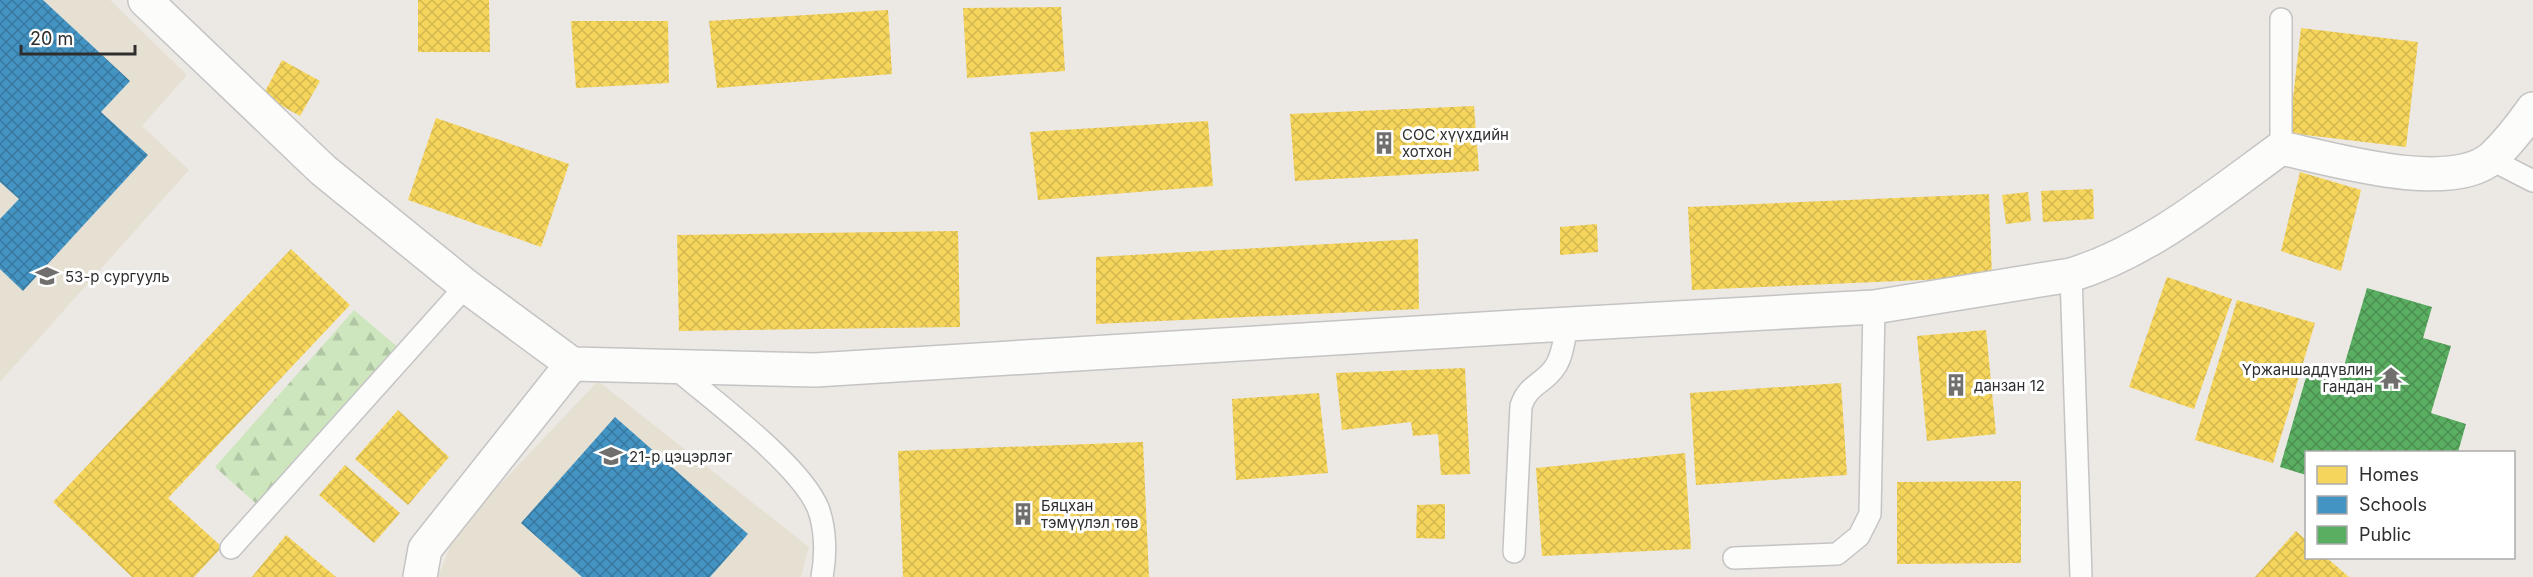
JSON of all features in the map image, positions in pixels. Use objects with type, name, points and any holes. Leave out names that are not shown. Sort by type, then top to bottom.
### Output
[{"type":"street","points":[[144,0],[323,170],[466,286],[572,364],[815,370],[1874,307],[2071,275],[2102,265],[2177,223],[2281,148],[2414,175],[2457,173],[2490,159],[2533,109]]},
{"type":"street","points":[[420,577],[425,549],[572,364]]},
{"type":"lane","points":[[2281,19],[2281,148]]},
{"type":"lane","points":[[2490,159],[2533,181]]},
{"type":"lane","points":[[2071,275],[2081,577]]},
{"type":"lane","points":[[231,548],[466,286]]},
{"type":"lane","points":[[1734,558],[1837,554],[1859,536],[1870,514],[1874,307]]},
{"type":"lane","points":[[1514,552],[1521,406],[1529,390],[1557,365],[1568,324]]},
{"type":"lane","points":[[674,366],[771,450],[800,481],[818,508],[825,541],[822,577]]},
{"type":"shaded area","name":"53-р сургууль","points":[[0,0],[110,0],[187,75],[142,126],[189,170],[0,382]]},
{"type":"shaded area","name":"21-р цэцэрлэг","points":[[598,381],[809,547],[801,577],[438,577],[456,531]]},
{"type":"green space","points":[[354,310],[400,349],[260,507],[215,467]]},
{"type":"building: Homes","points":[[418,0],[489,0],[490,52],[418,52]]},
{"type":"building: Homes","points":[[1061,7],[1065,71],[967,78],[963,8]]},
{"type":"building: Homes","points":[[888,10],[892,74],[717,88],[709,21]]},
{"type":"building: Homes","points":[[571,21],[668,21],[669,83],[576,88]]},
{"type":"building: Homes","points":[[2301,28],[2418,42],[2406,147],[2289,133]]},
{"type":"building: Homes","points":[[282,60],[320,81],[300,116],[263,95]]},
{"type":"building: Homes","name":"СОС хүүхдийн хотхон","points":[[1474,106],[1479,171],[1295,181],[1290,114]]},
{"type":"building: Homes","points":[[436,118],[569,164],[541,247],[408,200]]},
{"type":"building: Homes","points":[[1208,121],[1213,186],[1038,200],[1030,132]]},
{"type":"building: Homes","points":[[2300,172],[2361,190],[2341,271],[2281,251]]},
{"type":"building: Homes","points":[[2093,189],[2094,219],[2043,222],[2041,191]]},
{"type":"building: Homes","points":[[2028,192],[2031,221],[2006,224],[2002,195]]},
{"type":"building: Homes","points":[[1989,194],[1992,277],[1692,290],[1688,207]]},
{"type":"building: Homes","points":[[1597,224],[1598,252],[1560,255],[1560,227]]},
{"type":"building: Homes","points":[[958,231],[960,327],[679,331],[677,235]]},
{"type":"building: Homes","points":[[1418,239],[1419,309],[1096,324],[1096,257]]},
{"type":"building: Homes","points":[[291,249],[350,305],[168,498],[222,547],[194,577],[132,577],[53,502]]},
{"type":"building: Homes","points":[[2167,277],[2232,299],[2194,409],[2129,387]]},
{"type":"building: Homes","points":[[2237,300],[2315,323],[2273,463],[2195,440]]},
{"type":"building: Homes","name":"данзан 12","points":[[1986,330],[1996,434],[1927,441],[1917,336]]},
{"type":"building: Homes","points":[[1465,368],[1470,474],[1441,475],[1438,434],[1413,436],[1411,422],[1342,430],[1336,373]]},
{"type":"building: Homes","points":[[1841,383],[1847,475],[1696,485],[1690,393]]},
{"type":"building: Homes","points":[[1319,393],[1328,473],[1236,480],[1232,399]]},
{"type":"building: Homes","points":[[398,410],[449,457],[408,505],[355,459]]},
{"type":"building: Homes","name":"Бяцхан тэмүүлэл төв","points":[[1143,442],[1149,577],[903,577],[898,451]]},
{"type":"building: Homes","points":[[1685,453],[1691,549],[1542,556],[1536,468]]},
{"type":"building: Homes","points":[[345,465],[400,513],[374,543],[319,495]]},
{"type":"building: Homes","points":[[2021,481],[2021,563],[1897,564],[1897,482]]},
{"type":"building: Homes","points":[[1445,504],[1445,539],[1416,538],[1417,505]]},
{"type":"building: Homes","points":[[2296,531],[2305,539],[2305,559],[2328,559],[2349,577],[2255,577]]},
{"type":"building: Homes","points":[[286,535],[336,577],[252,577]]},
{"type":"building: Schools","points":[[0,0],[43,0],[130,81],[101,112],[148,155],[23,291],[0,269],[0,219],[19,199],[0,182]]},
{"type":"building: Schools","points":[[615,417],[748,534],[710,577],[582,577],[521,523]]},
{"type":"building: Public","name":"Yржаншаддүвлин гандан","points":[[2367,288],[2432,307],[2423,338],[2451,346],[2431,413],[2466,424],[2458,451],[2305,451],[2305,475],[2280,467],[2307,374],[2339,383]]},
{"type":"place","name":"СОС хүүхдийн хотхон","points":[[1384,143]]},
{"type":"place","name":"53-р сургууль","points":[[47,276]]},
{"type":"place","name":"Yржаншаддүвлин гандан","points":[[2391,378]]},
{"type":"place","name":"данзан 12","points":[[1956,385]]},
{"type":"place","name":"21-р цэцэрлэг","points":[[611,456]]},
{"type":"place","name":"Бяцхан тэмүүлэл төв","points":[[1023,514]]}]
